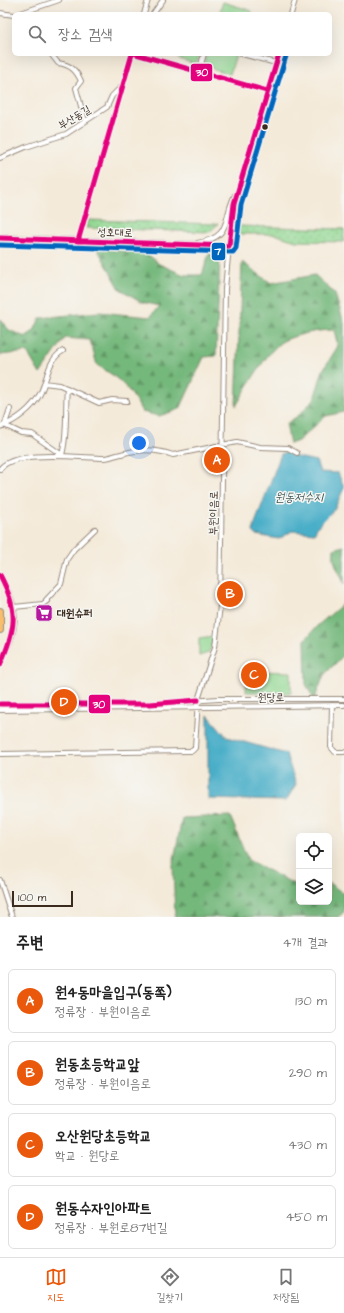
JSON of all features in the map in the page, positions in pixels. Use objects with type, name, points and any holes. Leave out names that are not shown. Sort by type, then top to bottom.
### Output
[{"type":"highway","points":[[0,611],[0,630]]},
{"type":"main road","name":"성호대로","points":[[0,238],[229,246]]},
{"type":"street","points":[[24,12],[59,0]]},
{"type":"street","points":[[145,12],[148,0]]},
{"type":"street","points":[[154,12],[163,0]]},
{"type":"street","points":[[292,12],[295,0]]},
{"type":"street","points":[[0,13],[12,16]]},
{"type":"street","points":[[53,56],[58,63],[68,65],[77,72],[81,81],[76,88],[86,121]]},
{"type":"street","points":[[78,241],[131,56]]},
{"type":"street","points":[[143,56],[267,91]]},
{"type":"street","points":[[199,71],[203,56]]},
{"type":"street","points":[[250,56],[276,63]]},
{"type":"street","points":[[191,244],[208,242],[219,235],[224,229],[232,202],[239,188],[278,56]]},
{"type":"street","name":"부산동길","points":[[0,158],[26,147],[66,134],[107,107],[112,96],[123,85]]},
{"type":"street","name":"부원이음로","points":[[0,754],[192,751],[196,744],[198,700],[215,647],[220,606],[225,289],[234,204],[239,188]]},
{"type":"street","points":[[1,427],[25,412],[37,400],[54,359],[63,351]]},
{"type":"street","points":[[44,384],[60,385],[99,403],[112,400],[127,401]]},
{"type":"street","points":[[62,455],[65,417],[68,408],[67,388]]},
{"type":"street","points":[[1,427],[10,409]]},
{"type":"street","points":[[1,427],[21,433],[32,434],[62,455]]},
{"type":"street","points":[[0,469],[10,460],[62,455],[104,458],[142,450],[164,452],[173,455],[237,442],[260,447],[280,447],[297,453]]},
{"type":"street","points":[[14,607],[43,604],[61,584],[67,559],[74,549],[95,530]]},
{"type":"street","points":[[0,575],[10,594],[14,607],[14,635],[0,665]]},
{"type":"street","name":"원당로","points":[[0,704],[150,704],[198,700],[344,699]]},
{"type":"street","points":[[94,704],[94,709]]},
{"type":"street","points":[[332,705],[331,747],[335,752],[344,752]]},
{"type":"street","name":"원당로","points":[[0,710],[344,705]]},
{"type":"street","points":[[0,880],[12,917]]},
{"type":"green space","points":[[223,2],[252,11],[252,12],[220,12]]},
{"type":"green space","points":[[178,56],[199,56],[197,62],[194,64],[177,58]]},
{"type":"green space","points":[[206,56],[235,56],[230,74],[205,66]]},
{"type":"green space","points":[[88,220],[218,224],[209,232],[86,228]]},
{"type":"green space","points":[[239,226],[344,229],[344,242],[296,241],[274,234],[239,234]]},
{"type":"green space","points":[[97,248],[148,254],[159,264],[184,275],[202,275],[209,254],[220,255],[216,356],[204,357],[180,409],[159,416],[142,412],[129,390],[112,375],[97,365],[90,340],[65,338],[40,374],[27,352],[0,355],[0,319],[9,330],[25,337],[34,331],[40,318],[99,312],[150,317],[159,306],[142,302],[120,289]]},
{"type":"green space","points":[[242,262],[271,283],[315,275],[335,294],[344,323],[344,412],[326,416],[298,441],[290,444],[286,424],[299,415],[314,399],[323,370],[338,346],[334,330],[302,334],[283,341],[264,361],[236,406]]},
{"type":"green space","points":[[344,546],[344,584],[335,564],[334,549]]},
{"type":"green space","points":[[344,603],[344,655],[324,675],[314,700],[306,684],[305,640],[317,626]]},
{"type":"green space","points":[[214,636],[212,646],[208,653],[199,656],[199,638]]},
{"type":"green space","points":[[247,671],[291,672],[291,693],[246,692]]},
{"type":"green space","points":[[230,816],[248,860],[296,885],[296,905],[332,905],[332,885],[344,894],[344,912],[338,917],[175,917],[173,865],[182,818]]},
{"type":"water","name":"원동저수지","points":[[287,452],[293,456],[316,461],[320,472],[338,473],[344,488],[334,510],[317,527],[315,533],[292,531],[279,539],[256,535],[253,532],[254,526],[281,454]]},
{"type":"water","points":[[208,715],[227,737],[286,754],[296,784],[286,801],[208,799]]},
{"type":"transit line","name":"30","points":[[78,241],[131,56]]},
{"type":"transit line","name":"30","points":[[143,56],[267,91]]},
{"type":"transit line","name":"30","points":[[0,238],[229,246],[234,204],[278,56]]},
{"type":"transit line","name":"7","points":[[0,245],[233,252],[236,248],[241,205],[286,56]]},
{"type":"transit line","name":"30","points":[[0,575],[13,610],[12,630],[0,665]]},
{"type":"transit line","name":"30","points":[[0,704],[150,704],[198,700]]},
{"type":"place","name":"원4동마을입구(동쪽)","points":[[217,460]]},
{"type":"place","name":"원동초등학교앞","points":[[230,594]]},
{"type":"place","name":"대원슈퍼","points":[[44,613]]},
{"type":"place","name":"오산원당초등학교","points":[[254,675]]},
{"type":"place","name":"원동수자인아파트","points":[[64,702]]}]
